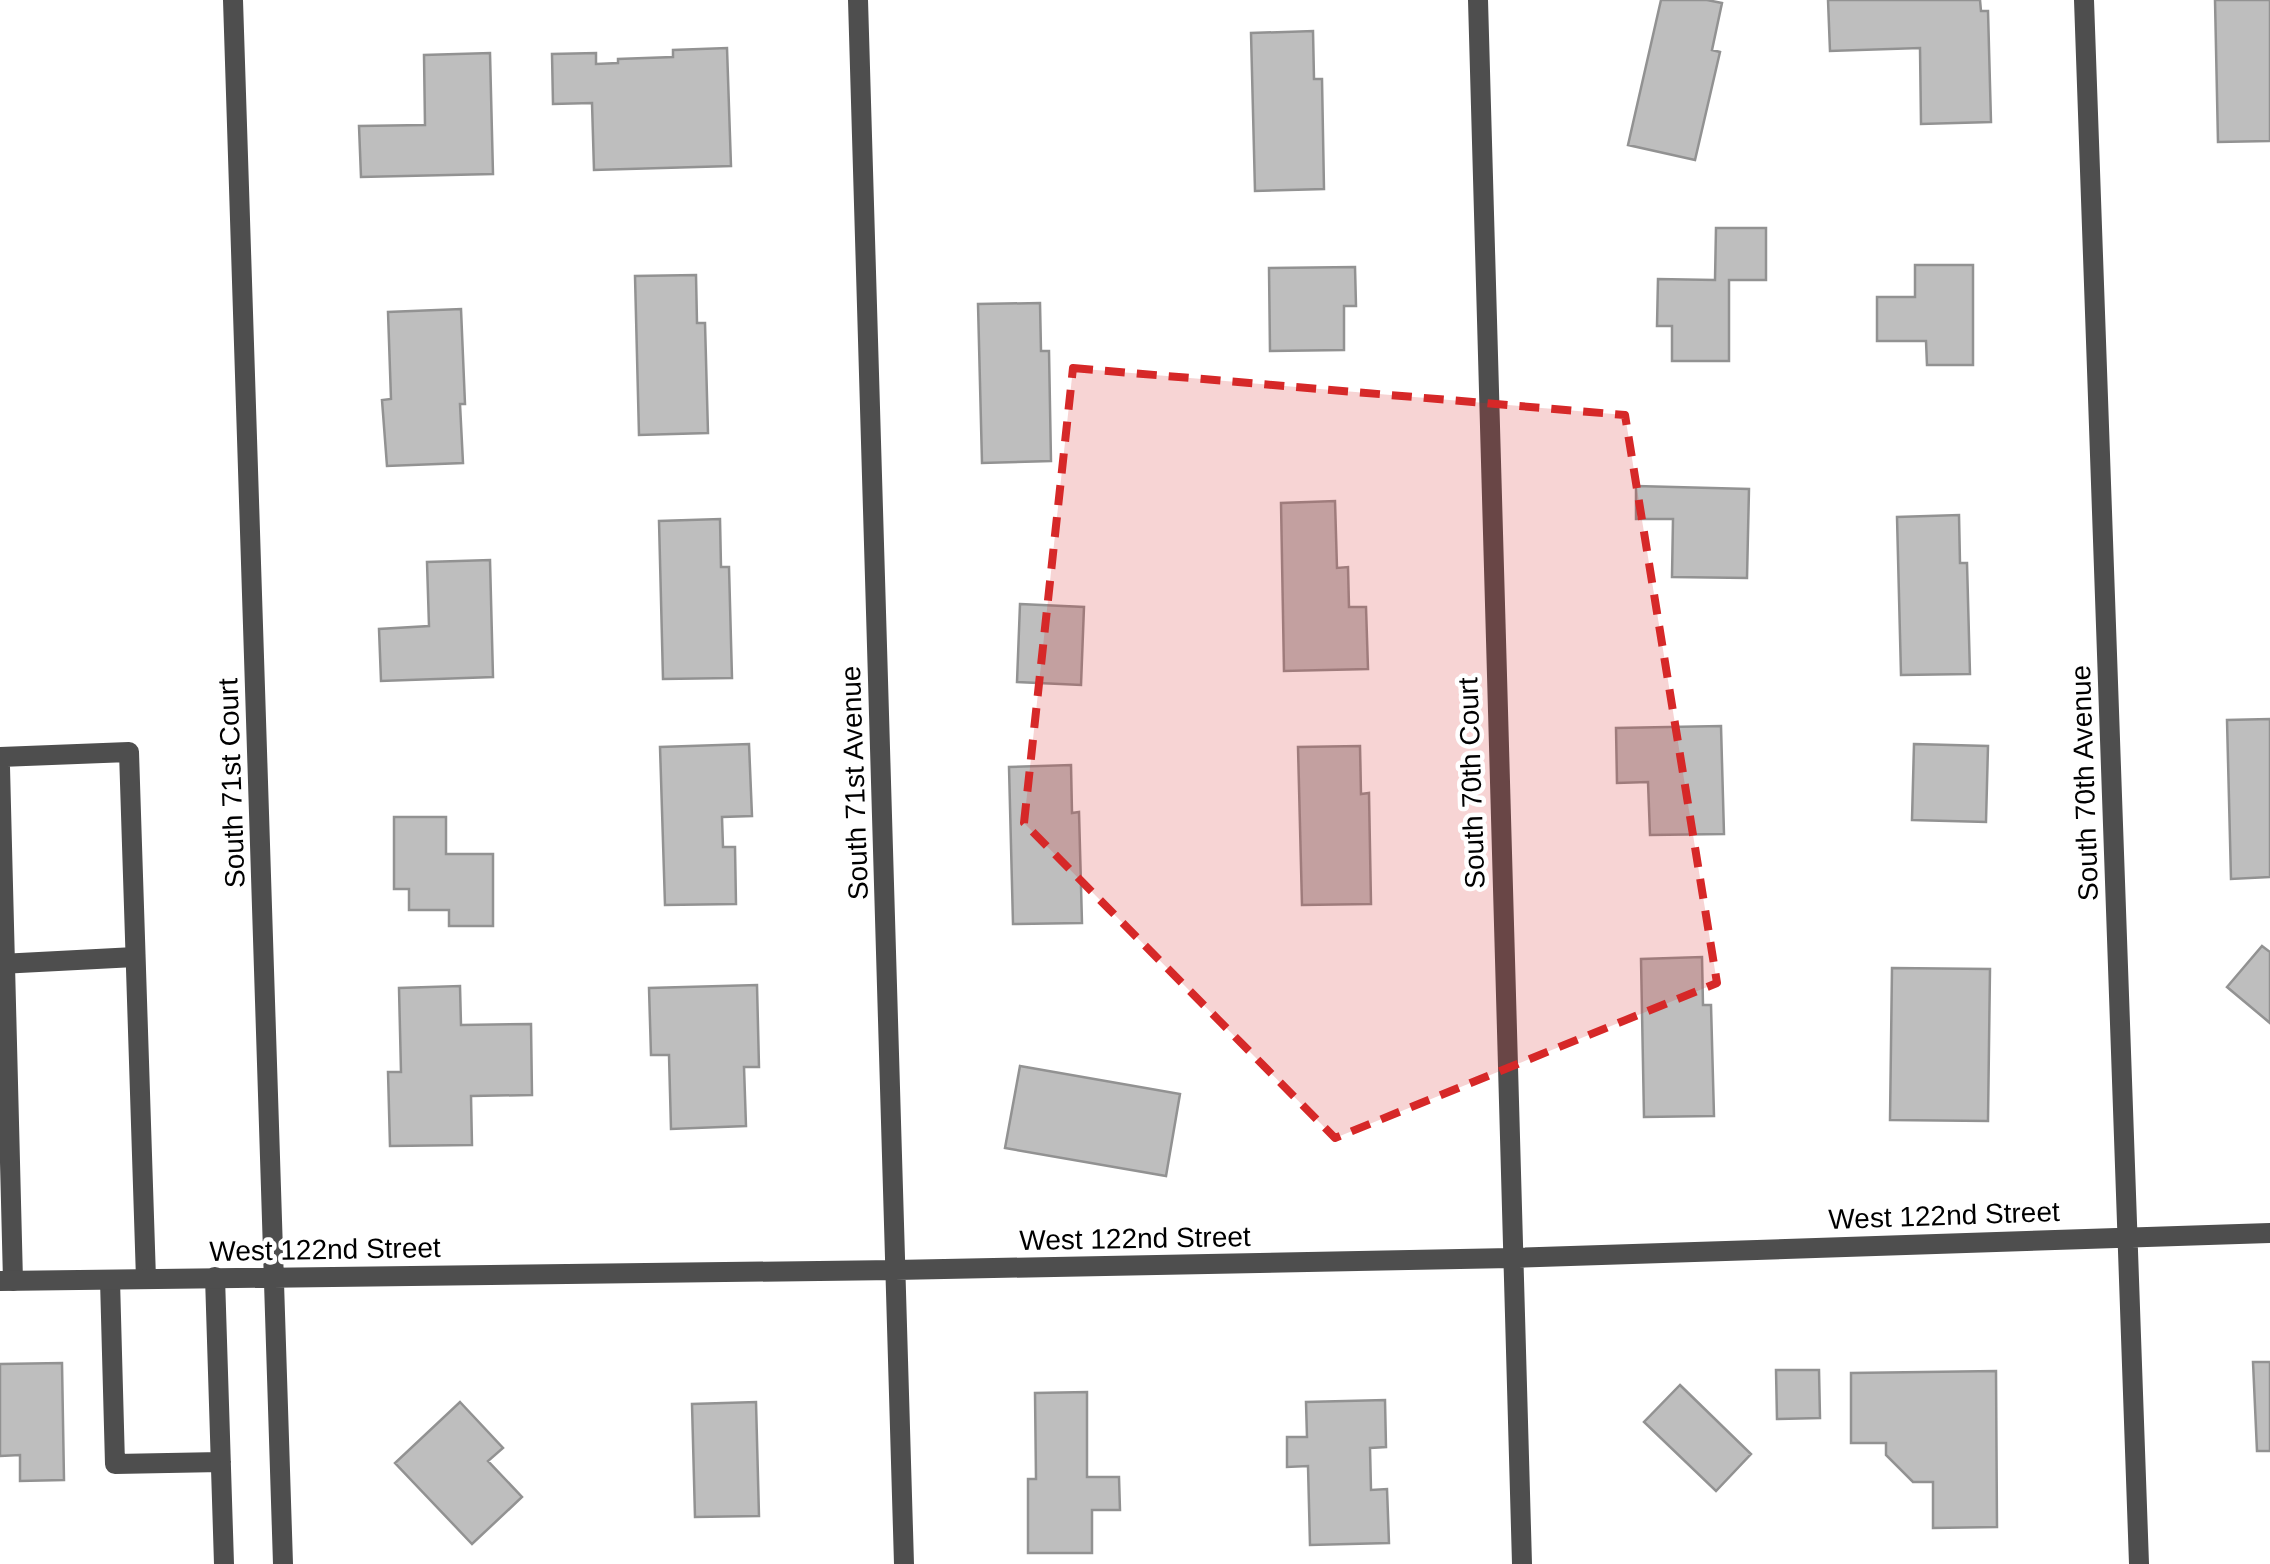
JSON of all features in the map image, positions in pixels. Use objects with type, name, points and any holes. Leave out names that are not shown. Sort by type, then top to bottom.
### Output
[{"type":"street","name":"South 71st Court","points":[[233,0],[282,1564]]},
{"type":"street","name":"South 71st Avenue","points":[[858,0],[904,1564]]},
{"type":"street","name":"South 70th Court","points":[[1478,0],[1522,1564]]},
{"type":"street","name":"South 70th Avenue","points":[[2084,0],[2139,1564]]},
{"type":"street","points":[[0,757],[128,752],[146,1279]]},
{"type":"street","points":[[0,767],[6,1281]]},
{"type":"street","points":[[2,964],[135,958]]},
{"type":"street","name":"West 122nd Street","points":[[6,1281],[1511,1258],[2270,1234]]},
{"type":"street","points":[[216,1278],[224,1564]]},
{"type":"street","points":[[110,1280],[115,1464],[221,1462]]},
{"type":"highlighted area","points":[[1073,368],[1625,415],[1717,983],[1335,1138],[1024,823]]},
{"type":"building","points":[[1661,0],[1722,3],[1712,50],[1720,52],[1695,160],[1628,145]]},
{"type":"building","points":[[1828,0],[1980,0],[1981,11],[1988,11],[1991,122],[1921,124],[1920,48],[1830,51]]},
{"type":"building","points":[[2215,0],[2270,0],[2270,141],[2218,142]]},
{"type":"building","points":[[1313,31],[1314,79],[1322,79],[1324,189],[1255,191],[1251,33]]},
{"type":"building","points":[[727,48],[731,166],[594,170],[592,103],[553,104],[552,54],[596,53],[596,64],[673,57],[673,50]]},
{"type":"building","points":[[490,53],[493,174],[361,177],[359,126],[425,125],[424,55]]},
{"type":"building","points":[[1716,228],[1766,228],[1766,280],[1729,280],[1729,361],[1672,361],[1672,326],[1657,326],[1658,279],[1715,280]]},
{"type":"building","points":[[1915,265],[1973,265],[1973,365],[1927,365],[1926,341],[1877,341],[1877,297],[1915,297]]},
{"type":"building","points":[[1355,267],[1356,306],[1344,306],[1344,350],[1270,351],[1269,268]]},
{"type":"building","points":[[696,275],[697,323],[705,323],[708,433],[639,435],[635,276]]},
{"type":"building","points":[[1040,303],[1041,351],[1049,351],[1051,461],[982,463],[978,304]]},
{"type":"building","points":[[461,309],[463,463],[387,466],[382,400],[391,399],[388,312]]},
{"type":"building","points":[[1636,486],[1749,489],[1747,578],[1672,577],[1673,519],[1636,519]]},
{"type":"building","points":[[1335,501],[1337,568],[1348,567],[1349,607],[1366,607],[1368,669],[1284,671],[1281,503]]},
{"type":"building","points":[[1959,515],[1960,563],[1967,563],[1970,674],[1901,675],[1897,517]]},
{"type":"building","points":[[720,519],[721,567],[729,567],[732,678],[663,679],[659,521]]},
{"type":"building","points":[[490,560],[493,677],[381,681],[379,629],[429,626],[427,562]]},
{"type":"building","points":[[1020,604],[1084,607],[1081,685],[1017,682]]},
{"type":"building","points":[[2270,719],[2270,877],[2231,879],[2227,720]]},
{"type":"building","points":[[1721,726],[1724,834],[1650,835],[1648,782],[1617,783],[1616,728]]},
{"type":"building","points":[[749,744],[752,816],[722,817],[723,847],[735,847],[736,904],[665,905],[660,747]]},
{"type":"building","points":[[1914,744],[1988,746],[1986,822],[1912,820]]},
{"type":"building","points":[[1360,746],[1361,794],[1369,793],[1371,904],[1302,905],[1298,747]]},
{"type":"building","points":[[1071,765],[1072,813],[1079,812],[1082,923],[1013,924],[1009,767]]},
{"type":"building","points":[[394,817],[446,817],[446,854],[493,854],[493,926],[449,926],[449,910],[409,910],[409,889],[394,889]]},
{"type":"building","points":[[2262,946],[2270,952],[2270,1023],[2227,987]]},
{"type":"building","points":[[1702,957],[1703,1005],[1711,1005],[1714,1116],[1644,1117],[1641,959]]},
{"type":"building","points":[[1892,968],[1990,969],[1988,1121],[1890,1120]]},
{"type":"building","points":[[757,985],[759,1067],[744,1067],[746,1126],[671,1129],[669,1055],[651,1055],[649,988]]},
{"type":"building","points":[[460,986],[461,1025],[531,1024],[532,1095],[471,1096],[472,1145],[390,1146],[388,1072],[401,1072],[399,988]]},
{"type":"building","points":[[1020,1066],[1180,1094],[1166,1176],[1005,1148]]},
{"type":"building","points":[[2253,1362],[2270,1362],[2270,1451],[2257,1451]]},
{"type":"building","points":[[62,1363],[64,1480],[20,1481],[20,1455],[0,1456],[0,1364]]},
{"type":"building","points":[[1776,1370],[1819,1370],[1820,1418],[1777,1419]]},
{"type":"building","points":[[1996,1371],[1997,1527],[1933,1528],[1933,1482],[1913,1482],[1886,1455],[1886,1443],[1851,1443],[1851,1373]]},
{"type":"building","points":[[1680,1385],[1751,1454],[1716,1491],[1644,1422]]},
{"type":"building","points":[[1087,1392],[1087,1477],[1119,1477],[1120,1510],[1092,1510],[1092,1553],[1028,1553],[1028,1479],[1036,1479],[1035,1393]]},
{"type":"building","points":[[1385,1400],[1386,1447],[1370,1448],[1371,1490],[1387,1489],[1389,1543],[1310,1545],[1308,1466],[1287,1467],[1287,1437],[1307,1437],[1306,1402]]},
{"type":"building","points":[[460,1402],[503,1448],[488,1461],[522,1497],[472,1544],[395,1463]]},
{"type":"building","points":[[756,1402],[759,1516],[695,1517],[692,1404]]}]
